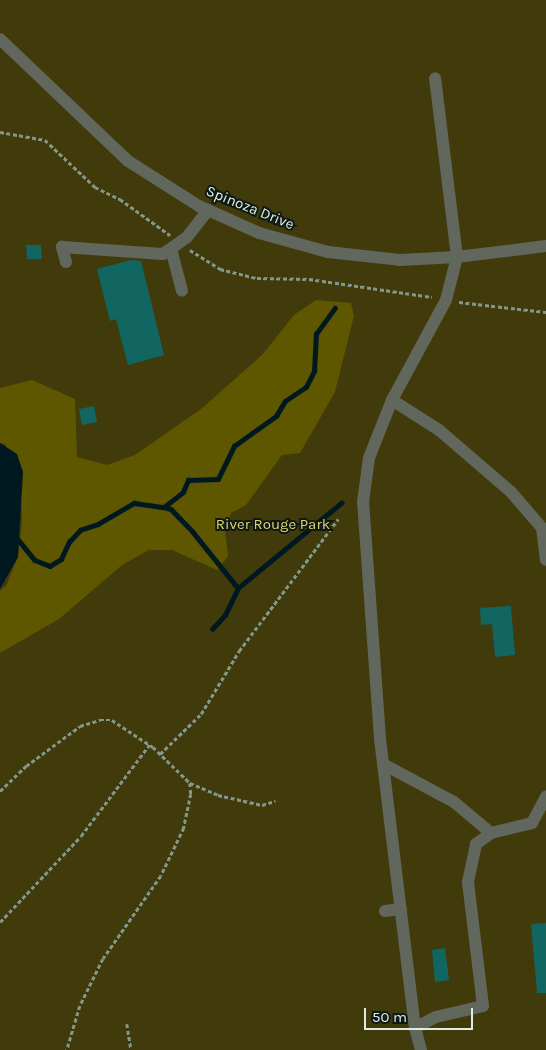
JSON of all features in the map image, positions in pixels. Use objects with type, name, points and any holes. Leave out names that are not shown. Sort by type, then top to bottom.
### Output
[{"type":"street","name":"Spinoza Drive","points":[[0,39],[128,161],[208,210],[259,233],[328,252],[400,260],[457,257],[546,246]]},
{"type":"street","points":[[421,1050],[415,1028],[383,764],[363,502],[369,458],[392,400],[446,300],[457,257],[435,78]]},
{"type":"street","points":[[66,262],[62,247],[163,254],[187,237],[208,210]]},
{"type":"street","points":[[171,249],[182,291]]},
{"type":"street","points":[[392,400],[439,430],[511,492],[542,528],[546,560]]},
{"type":"street","points":[[383,764],[454,802],[491,833]]},
{"type":"street","points":[[532,823],[546,797]]},
{"type":"street","points":[[415,1028],[436,1017],[483,1006],[468,882],[476,844],[491,833],[532,823],[546,822]]},
{"type":"street","points":[[385,911],[400,909]]},
{"type":"path","points":[[160,754],[201,714],[239,651],[338,519]]},
{"type":"path","points":[[0,791],[26,766],[80,726],[100,720],[112,720],[149,745],[190,783],[218,794],[262,805],[275,801]]},
{"type":"path","points":[[0,922],[80,836],[149,745]]},
{"type":"path","points":[[67,1050],[80,1006],[103,959],[161,876],[184,828],[191,794],[190,783]]},
{"type":"path","points":[[127,1024],[131,1050]]},
{"type":"green space","name":"River Rouge Park","points":[[0,0],[546,0],[546,1050],[0,1050]]},
{"type":"shaded area","points":[[316,300],[351,303],[354,316],[335,392],[300,453],[282,455],[246,505],[231,513],[225,530],[228,556],[217,570],[172,550],[149,550],[122,565],[59,619],[0,653],[0,591],[6,586],[18,557],[22,521],[21,500],[5,444],[0,443],[0,388],[32,380],[75,399],[77,457],[107,465],[135,455],[201,409],[262,355],[294,315]]},
{"type":"water","points":[[0,443],[17,454],[23,472],[18,557],[0,589]]},
{"type":"building","points":[[26,245],[41,245],[42,259],[27,259]]},
{"type":"building","points":[[131,260],[141,261],[164,355],[128,365],[116,319],[110,321],[97,269]]},
{"type":"building","points":[[94,406],[97,422],[82,425],[79,409]]},
{"type":"building","points":[[511,606],[515,655],[495,657],[492,624],[481,625],[480,608]]},
{"type":"building","points":[[546,923],[546,993],[537,993],[531,924]]},
{"type":"building","points":[[445,948],[449,980],[435,982],[432,950]]},
{"type":"waterway","points":[[164,507],[183,492],[188,480],[218,479],[234,446],[276,416],[285,401],[306,387],[314,371],[316,334],[335,308]]},
{"type":"waterway","points":[[17,538],[35,560],[50,566],[61,559],[69,542],[80,530],[98,524],[134,503],[164,507],[171,509],[193,532],[238,588]]},
{"type":"waterway","points":[[212,629],[225,615],[238,588],[341,503]]}]
